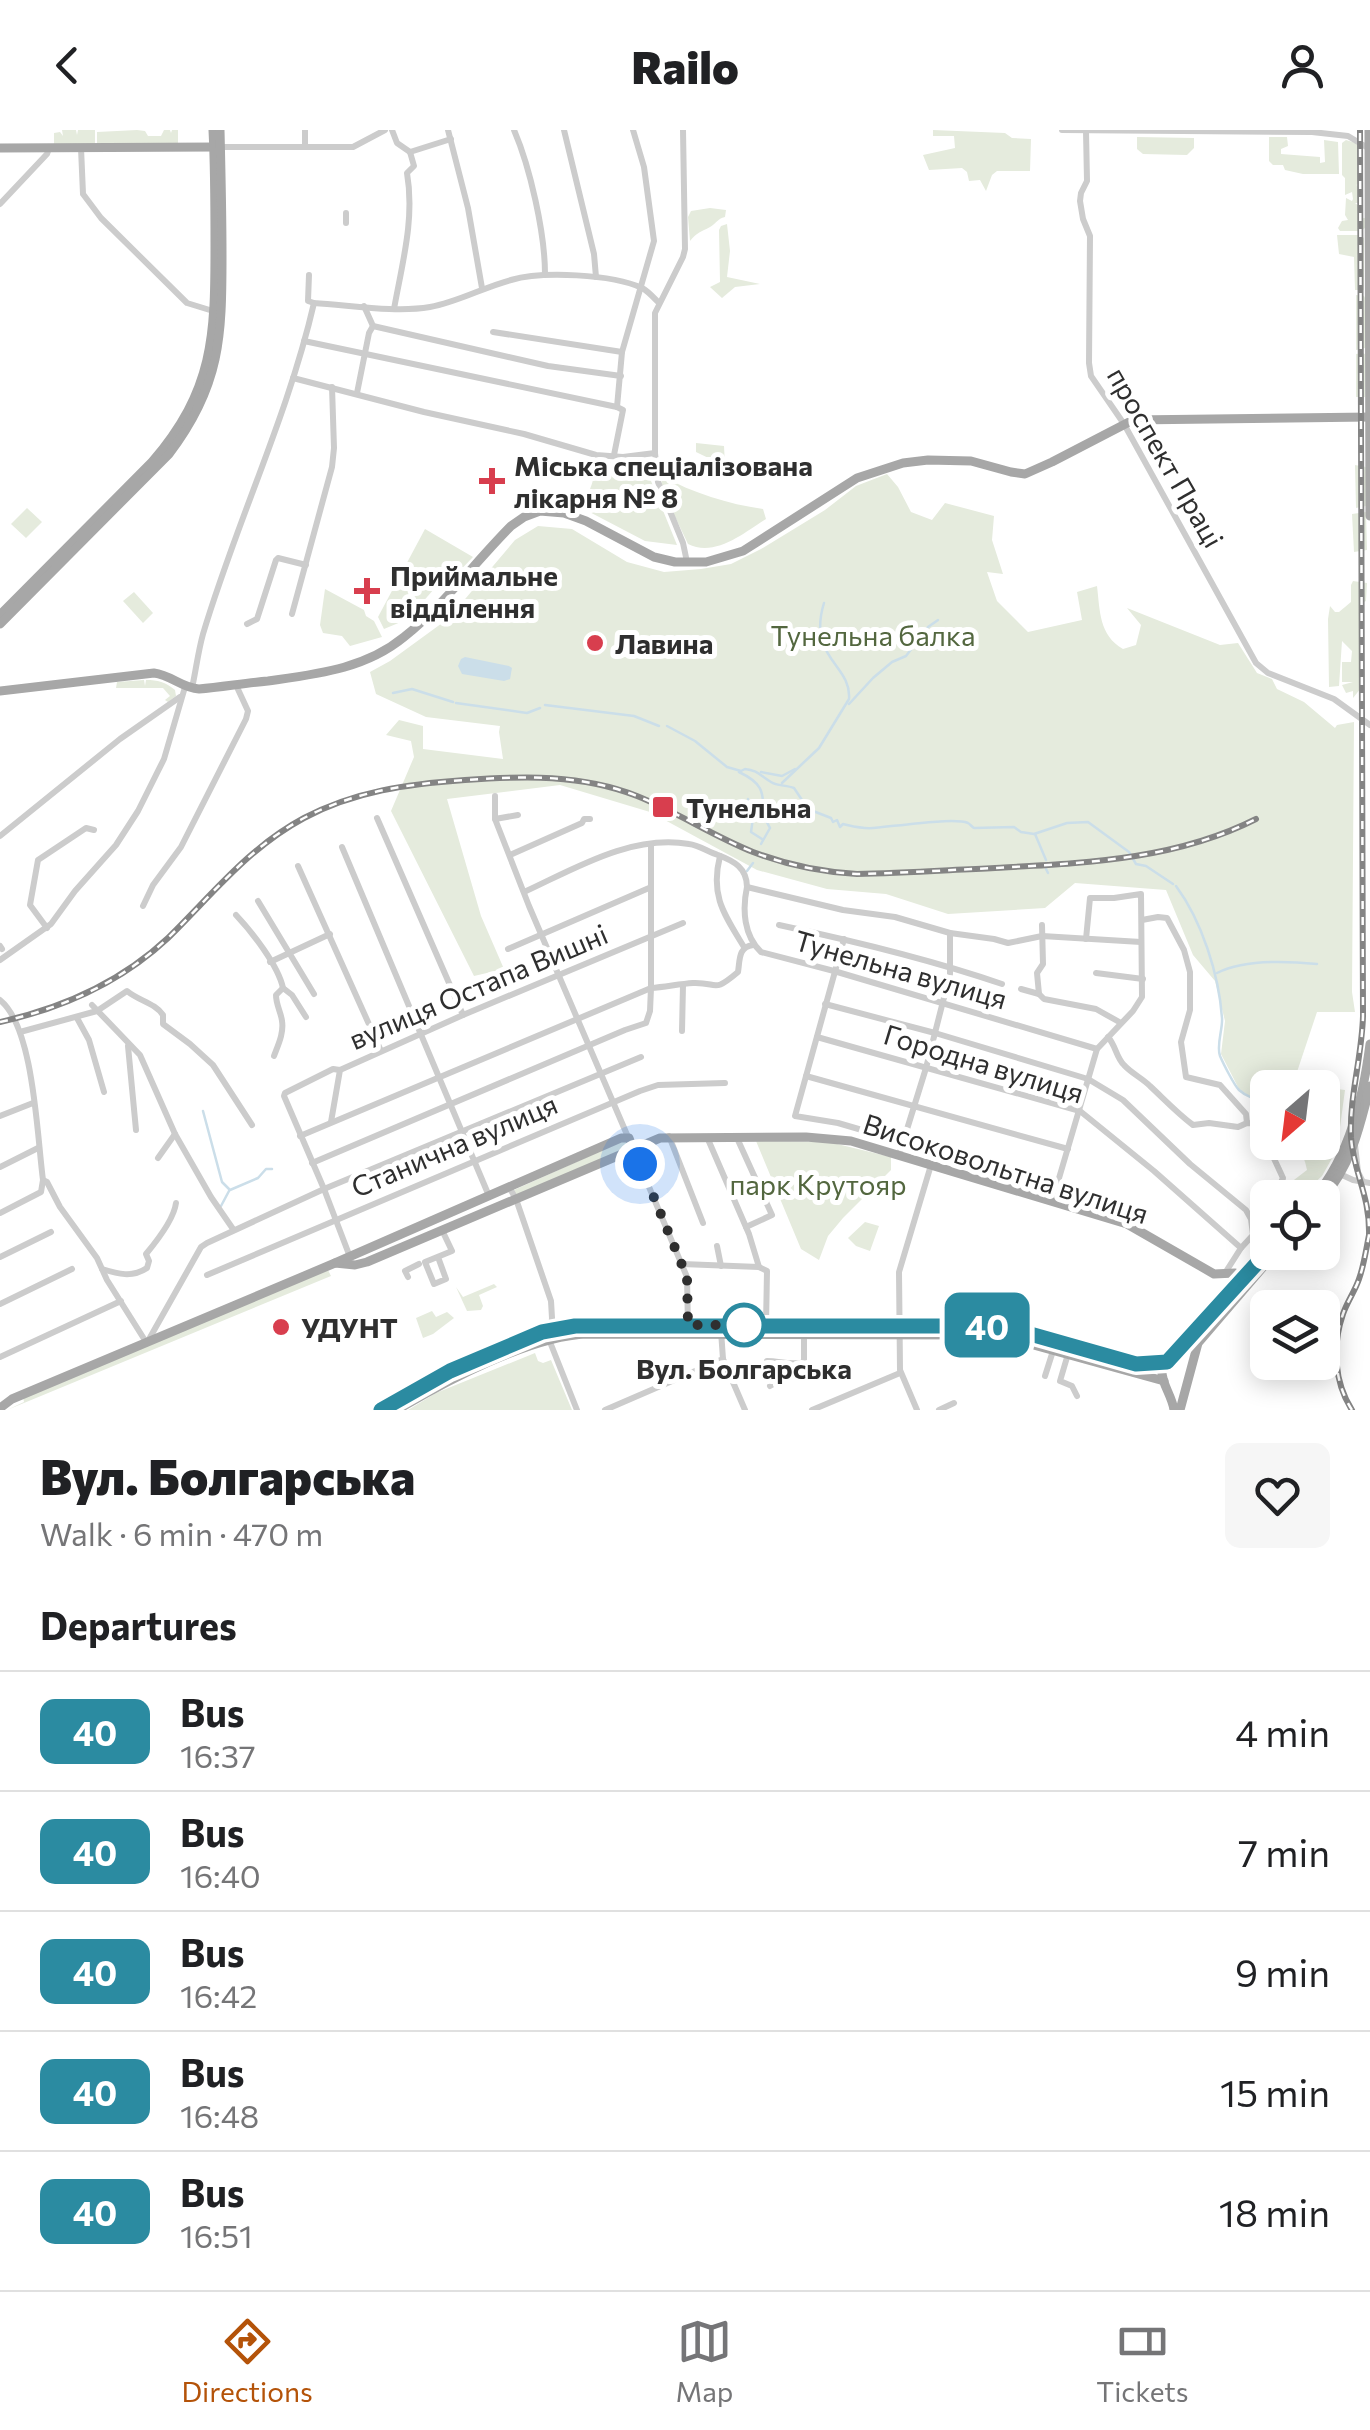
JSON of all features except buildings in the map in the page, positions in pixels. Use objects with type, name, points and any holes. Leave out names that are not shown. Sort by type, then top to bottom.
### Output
[{"type":"main road","points":[[0,624],[152,462],[189,410],[204,373],[214,331],[217,130]]},
{"type":"main road","points":[[1369,133],[1370,516]]},
{"type":"main road","points":[[0,148],[217,147]]},
{"type":"main road","points":[[0,615],[170,454],[189,425],[210,379],[219,346],[222,312],[217,147]]},
{"type":"main road","points":[[4,689],[154,673],[162,674],[186,691],[339,670],[392,646],[422,622],[514,523],[533,513],[569,514],[654,557],[687,562],[722,558],[743,550],[846,484],[884,468],[919,460],[971,461],[1025,474],[1134,420],[1370,418]]},
{"type":"main road","points":[[1330,1180],[1340,1168],[1370,1044]]},
{"type":"main road","points":[[1333,1180],[1354,1144],[1370,1086]]},
{"type":"main road","name":"Високовольтна вулиця","points":[[335,1263],[361,1264],[660,1138],[736,1136],[832,1138],[931,1164],[1127,1224],[1214,1274],[1235,1273],[1246,1280]]},
{"type":"main road","points":[[0,1408],[12,1399],[620,1138],[629,1138],[633,1149]]},
{"type":"main road","points":[[1177,1410],[1200,1339],[1254,1270]]},
{"type":"main road","points":[[1177,1410],[1161,1371],[1257,1270]]},
{"type":"main road","points":[[381,1410],[440,1376],[551,1334],[688,1330],[804,1334],[898,1330],[987,1326],[1005,1328],[1120,1364],[1165,1383],[1180,1386],[1188,1377],[1188,1368],[1182,1361],[1120,1364],[995,1336],[898,1330],[766,1325],[721,1330]]},
{"type":"main road","points":[[397,1410],[434,1388],[551,1334]]},
{"type":"street","points":[[305,130],[305,147]]},
{"type":"street","points":[[217,147],[353,147],[389,130],[397,143],[410,152],[414,166],[407,173],[410,221],[394,309]]},
{"type":"street","points":[[448,130],[468,208],[482,288]]},
{"type":"street","points":[[514,130],[540,225],[545,274]]},
{"type":"street","points":[[564,130],[596,277]]},
{"type":"street","points":[[617,406],[628,323],[654,241],[644,168],[633,130]]},
{"type":"street","points":[[683,130],[684,254],[654,320],[654,453],[658,482],[687,562]]},
{"type":"street","points":[[1062,130],[1266,131],[1348,136],[1369,133]]},
{"type":"street","name":"проспект Праці","points":[[1088,131],[1087,182],[1080,201],[1090,236],[1090,373],[1124,424],[1256,663],[1268,673],[1334,700],[1370,726]]},
{"type":"street","points":[[1348,136],[1369,149]]},
{"type":"street","points":[[410,152],[451,139]]},
{"type":"street","points":[[0,204],[47,154],[48,148]]},
{"type":"street","points":[[80,148],[83,194],[101,218],[187,303],[215,311]]},
{"type":"street","points":[[346,213],[346,222]]},
{"type":"street","points":[[309,275],[308,302],[394,309],[429,307],[532,274],[596,277],[641,288],[660,303]]},
{"type":"street","points":[[0,960],[47,928],[112,851],[164,759],[203,634],[293,378],[314,302]]},
{"type":"street","points":[[364,306],[373,326]]},
{"type":"street","points":[[373,326],[548,366],[621,376]]},
{"type":"street","points":[[357,393],[373,326]]},
{"type":"street","points":[[493,332],[622,352]]},
{"type":"street","points":[[304,341],[617,406],[623,410],[614,456]]},
{"type":"street","points":[[293,378],[524,434],[578,451],[633,457],[654,453]]},
{"type":"street","points":[[292,614],[332,467],[332,387]]},
{"type":"street","points":[[247,624],[257,619],[278,558],[306,565]]},
{"type":"street","points":[[143,906],[181,846],[246,719],[248,711],[236,685]]},
{"type":"street","points":[[0,836],[186,691]]},
{"type":"street","points":[[494,796],[495,819],[629,1138]]},
{"type":"street","points":[[495,819],[518,815]]},
{"type":"street","points":[[377,818],[464,1015]]},
{"type":"street","points":[[510,855],[590,819]]},
{"type":"street","points":[[47,928],[30,905],[38,860],[86,828],[94,830]]},
{"type":"street","points":[[312,1163],[646,1024],[651,988],[650,844]]},
{"type":"street","points":[[524,892],[636,845],[692,844],[729,858],[742,870],[747,887],[843,910],[895,917],[948,933],[1008,943],[1042,936],[1141,942]]},
{"type":"street","points":[[342,847],[489,1196]]},
{"type":"street","points":[[720,856],[714,878],[718,894],[744,948]]},
{"type":"street","points":[[298,866],[380,1051]]},
{"type":"street","name":"Тунельна вулиця","points":[[747,887],[745,916],[753,945],[764,954],[1097,1049]]},
{"type":"street","points":[[508,948],[649,888]]},
{"type":"street","points":[[1052,1202],[1097,1049],[1142,998],[1140,894],[1090,898],[1086,939]]},
{"type":"street","points":[[258,901],[314,994]]},
{"type":"street","points":[[236,915],[306,1018]]},
{"type":"street","points":[[1142,920],[1166,918],[1188,961],[1190,1010],[1181,1042],[1186,1077],[1220,1085],[1246,1114],[1247,1124]]},
{"type":"street","name":"вулиця Остапа Вишні","points":[[331,1122],[340,1070],[683,923]]},
{"type":"street","points":[[1038,994],[1037,972],[1043,964],[1042,924]]},
{"type":"street","points":[[779,925],[844,938],[1002,984]]},
{"type":"street","points":[[899,1155],[951,967],[948,933]]},
{"type":"street","points":[[270,962],[330,934]]},
{"type":"street","points":[[844,938],[806,1076],[1068,1148]]},
{"type":"street","points":[[302,1139],[331,1122],[651,988],[726,983],[738,972],[744,948],[753,945]]},
{"type":"street","points":[[1096,973],[1142,980]]},
{"type":"street","points":[[682,1031],[683,986]]},
{"type":"street","points":[[274,1056],[281,1038],[282,1019],[276,995],[283,988]]},
{"type":"street","points":[[1020,989],[1044,999],[1096,1009],[1121,1023]]},
{"type":"street","points":[[18,1029],[76,1018],[127,991],[158,1008],[164,1015],[163,1024],[213,1065],[252,1125]]},
{"type":"street","points":[[0,1000],[25,1044],[44,1187],[0,1213]]},
{"type":"street","points":[[825,1004],[1088,1079],[1123,1100],[1250,1216]]},
{"type":"street","points":[[94,1008],[140,1055],[175,1134],[232,1229]]},
{"type":"street","points":[[76,1018],[89,1040],[104,1092]]},
{"type":"street","name":"Городна вулиця","points":[[817,1037],[1080,1111],[1242,1248]]},
{"type":"street","points":[[1108,1037],[1122,1063],[1192,1125],[1238,1127],[1256,1123],[1282,1180]]},
{"type":"street","points":[[128,1045],[136,1130]]},
{"type":"street","points":[[43,1180],[48,1182],[60,1207],[97,1258],[147,1341],[204,1244],[324,1189],[642,1057]]},
{"type":"street","points":[[340,1070],[334,1069],[284,1094],[284,1098],[350,1257]]},
{"type":"street","name":"Високовольтна вулиця","points":[[806,1076],[795,1116],[838,1123],[903,1142]]},
{"type":"street","name":"Станична вулиця","points":[[208,1275],[612,1102],[658,1085],[725,1083]]},
{"type":"street","points":[[0,1116],[33,1103]]},
{"type":"street","points":[[158,1158],[175,1134]]},
{"type":"street","points":[[669,1136],[703,1223]]},
{"type":"street","points":[[707,1136],[746,1226],[759,1267]]},
{"type":"street","points":[[736,1136],[772,1215],[746,1226]]},
{"type":"street","points":[[1354,1144],[1358,1172],[1367,1183]]},
{"type":"street","points":[[0,1167],[38,1148]]},
{"type":"street","points":[[633,1149],[687,1277],[688,1330]]},
{"type":"street","points":[[917,1410],[900,1373],[899,1272],[931,1164]]},
{"type":"street","points":[[1340,1168],[1358,1172]]},
{"type":"street","points":[[1340,1168],[1367,1183]]},
{"type":"street","points":[[509,1188],[550,1301],[555,1358],[577,1410]]},
{"type":"street","points":[[102,1269],[123,1275],[140,1272],[149,1264],[146,1254],[175,1213],[176,1203]]},
{"type":"street","points":[[438,1257],[452,1252],[442,1230]]},
{"type":"street","points":[[0,1256],[50,1232]]},
{"type":"street","points":[[1226,1274],[1250,1239]]},
{"type":"street","points":[[716,1246],[720,1266]]},
{"type":"street","points":[[408,1277],[405,1270],[420,1264]]},
{"type":"street","points":[[682,1264],[759,1267],[767,1271],[766,1325]]},
{"type":"street","points":[[0,1304],[72,1269]]},
{"type":"street","points":[[0,1357],[122,1301]]},
{"type":"street","points":[[721,1330],[722,1359],[745,1410]]},
{"type":"street","points":[[770,1386],[777,1382],[767,1361],[794,1365],[804,1362],[804,1334]]},
{"type":"street","points":[[1045,1376],[1052,1354]]},
{"type":"street","points":[[1068,1354],[1060,1381],[1072,1386],[1076,1396]]},
{"type":"street","points":[[605,1410],[722,1359]]},
{"type":"street","points":[[812,1410],[900,1373]]},
{"type":"street","points":[[939,1410],[954,1403]]},
{"type":"green space","points":[[62,130],[76,130],[77,135],[78,130],[95,130],[95,144],[54,145],[54,133],[63,136]]},
{"type":"green space","points":[[137,130],[148,136],[161,136],[164,130],[178,130],[178,145],[97,144],[97,132]]},
{"type":"green space","points":[[933,130],[1005,133],[1012,138],[1031,139],[1030,171],[997,171],[986,191],[980,180],[969,181],[962,168],[929,170],[923,155],[955,148],[954,136],[933,136]]},
{"type":"green space","points":[[1137,137],[1194,138],[1194,148],[1187,155],[1143,154],[1137,149]]},
{"type":"green space","points":[[1269,137],[1287,137],[1288,146],[1281,149],[1281,154],[1320,157],[1320,163],[1325,162],[1324,140],[1338,142],[1339,174],[1303,174],[1273,165],[1269,161]]},
{"type":"green space","points":[[1346,140],[1359,144],[1359,203],[1355,203],[1359,206],[1359,218],[1365,218],[1361,231],[1338,228],[1348,220],[1346,198],[1353,199],[1352,192],[1345,195],[1342,175],[1342,143]]},
{"type":"green space","points":[[726,210],[725,217],[690,241],[691,211]]},
{"type":"green space","points":[[727,224],[727,277],[760,284],[735,287],[722,298],[710,287],[720,282],[719,230]]},
{"type":"green space","points":[[1337,235],[1364,238],[1364,290],[1355,290],[1354,257],[1339,254]]},
{"type":"green space","points":[[1356,295],[1365,298],[1365,348],[1356,350]]},
{"type":"green space","points":[[1362,353],[1365,397],[1356,397],[1356,354]]},
{"type":"green space","points":[[696,443],[724,446],[725,466],[696,452]]},
{"type":"green space","points":[[597,458],[649,476],[677,545],[645,541],[580,507],[592,484]]},
{"type":"green space","points":[[1355,465],[1366,467],[1366,506],[1356,508]]},
{"type":"green space","name":"Тунельна балка","points":[[887,474],[911,512],[932,520],[945,503],[994,516],[992,540],[1003,574],[987,572],[997,601],[1028,632],[1082,620],[1077,592],[1097,586],[1105,630],[1123,649],[1136,645],[1141,625],[1127,608],[1220,645],[1238,643],[1257,673],[1272,679],[1277,689],[1304,702],[1335,728],[1354,722],[1355,1012],[1317,1012],[1298,1070],[1250,1070],[1250,1097],[1239,1089],[1221,1054],[1225,1021],[1215,981],[1193,955],[1166,890],[1075,883],[1045,908],[948,914],[886,894],[827,889],[757,870],[650,812],[560,785],[447,799],[481,916],[504,969],[474,976],[391,811],[414,757],[411,741],[386,735],[399,720],[423,726],[423,749],[503,759],[500,726],[426,717],[376,694],[370,672],[449,618],[515,540],[538,526],[572,529],[627,562],[664,572],[701,569],[731,564],[761,549],[856,486]]},
{"type":"green space","points":[[662,476],[711,497],[763,509],[766,519],[719,546],[688,544],[661,487]]},
{"type":"green space","points":[[27,508],[42,522],[26,538],[11,524]]},
{"type":"green space","points":[[1366,512],[1367,550],[1354,552],[1352,514]]},
{"type":"green space","points":[[425,529],[473,557],[448,583],[440,582],[408,619],[384,629],[378,617]]},
{"type":"green space","points":[[1353,581],[1367,583],[1366,601],[1362,603],[1361,688],[1353,698],[1353,691],[1346,693],[1342,685],[1353,682],[1342,682],[1342,662],[1351,662],[1352,651],[1342,641],[1339,686],[1329,687],[1328,619],[1330,606],[1339,612],[1351,602]]},
{"type":"green space","points":[[325,589],[364,610],[382,637],[350,646],[342,636],[323,633],[320,625]]},
{"type":"green space","points":[[134,592],[153,613],[143,623],[123,601]]},
{"type":"green space","points":[[144,680],[145,686],[146,680],[165,683],[175,690],[176,696],[168,702],[165,700],[170,696],[163,688],[116,688],[117,682]]},
{"type":"green space","points":[[1340,1089],[1345,1090],[1340,1127]]},
{"type":"green space","points":[[625,1140],[630,1147],[516,1195],[514,1190]]},
{"type":"green space","name":"парк Крутояр","points":[[756,1141],[829,1142],[891,1157],[891,1170],[828,1236],[819,1260],[801,1249]]},
{"type":"green space","points":[[1304,1160],[1331,1160],[1318,1180],[1294,1180],[1307,1170]]},
{"type":"green space","points":[[865,1222],[879,1226],[870,1251],[848,1238]]},
{"type":"green space","points":[[328,1270],[331,1276],[7,1410],[24,1402],[23,1397]]},
{"type":"green space","points":[[494,1284],[497,1287],[479,1295],[481,1310],[467,1311],[456,1287],[463,1297]]},
{"type":"green space","points":[[432,1311],[436,1317],[447,1312],[454,1318],[423,1338],[416,1318]]},
{"type":"green space","points":[[535,1353],[538,1361],[551,1360],[572,1410],[408,1410],[436,1393]]},
{"type":"water","points":[[465,657],[509,666],[510,679],[462,674],[458,666]]},
{"type":"waterway","points":[[782,783],[819,748],[849,699],[844,677],[821,636],[824,603]]},
{"type":"waterway","points":[[849,704],[873,678],[906,656],[938,620]]},
{"type":"waterway","points":[[393,693],[412,689],[453,702]]},
{"type":"waterway","points":[[456,703],[527,713],[540,708]]},
{"type":"waterway","points":[[545,705],[634,716],[659,726]]},
{"type":"waterway","points":[[667,726],[695,741],[727,767],[753,771],[773,783],[794,788],[808,809],[833,822],[837,820],[840,827],[960,821],[974,828],[1014,827],[1034,834],[1067,823],[1088,822],[1129,852],[1136,864],[1173,884]]},
{"type":"waterway","points":[[761,772],[782,776],[795,769]]},
{"type":"waterway","points":[[739,772],[761,791],[770,828],[761,844]]},
{"type":"waterway","points":[[748,799],[753,818],[751,832],[762,839]]},
{"type":"waterway","points":[[1035,834],[1046,860]]},
{"type":"waterway","points":[[747,871],[753,863]]},
{"type":"waterway","points":[[1046,869],[1048,873]]},
{"type":"waterway","points":[[1176,886],[1194,915],[1213,967],[1222,1018],[1220,1056],[1239,1090],[1250,1096]]},
{"type":"waterway","points":[[1217,973],[1253,963],[1317,964]]},
{"type":"waterway","points":[[203,1111],[222,1182],[230,1190],[272,1169]]},
{"type":"waterway","points":[[221,1206],[229,1191]]},
{"type":"railway","points":[[1352,1410],[1341,1388],[1336,1351],[1339,1326],[1361,1274],[1369,1235],[1351,1138],[1363,1016],[1360,130]]},
{"type":"railway","points":[[0,1022],[90,992],[130,968],[168,938],[265,843],[304,818],[343,801],[402,787],[509,778],[595,784],[637,796],[766,857],[857,874],[1129,857],[1194,843],[1256,819]]},
{"type":"bus line","name":"40","points":[[381,1410],[450,1371],[542,1332],[575,1326],[987,1326],[1016,1330],[1136,1364],[1167,1362],[1251,1270]]},
{"type":"place","name":"Міська спеціалізована лікарня № 8","points":[[492,481]]},
{"type":"place","name":"Приймальне відділення","points":[[367,591]]},
{"type":"place","name":"Лавина","points":[[595,643]]},
{"type":"place","name":"Тунельна","points":[[663,807]]},
{"type":"place","name":"Вул. Болгарська","points":[[744,1325]]},
{"type":"place","name":"УДУНТ","points":[[281,1327]]},
{"type":"route","points":[[640,1164],[687,1277],[688,1325],[744,1325]]}]
